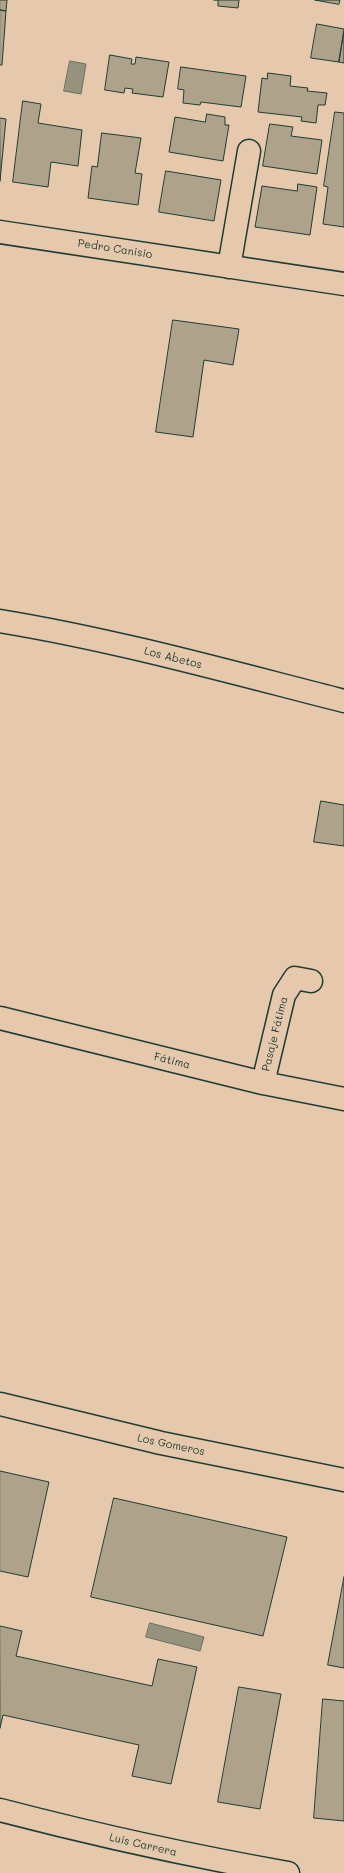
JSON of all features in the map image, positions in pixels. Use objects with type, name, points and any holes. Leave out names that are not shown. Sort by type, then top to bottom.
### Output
[{"type":"street","points":[[229,267],[249,151]]},
{"type":"street","name":"Pedro Canisio","points":[[0,232],[344,284]]},
{"type":"street","name":"Los Abetos","points":[[0,621],[58,630],[119,644],[344,701]]},
{"type":"street","name":"Pasaje Fátima","points":[[263,1083],[284,995],[295,978],[310,981]]},
{"type":"street","name":"Fátima","points":[[0,1018],[263,1083],[344,1099]]},
{"type":"street","name":"Los Gomeros","points":[[0,1404],[161,1443],[344,1480]]},
{"type":"street","name":"Luis Carrera","points":[[0,1810],[93,1834],[196,1857],[288,1873]]},
{"type":"shaded area","points":[[70,61],[86,64],[81,94],[64,91]]},
{"type":"shaded area","points":[[150,1623],[204,1637],[200,1651],[146,1637]]},
{"type":"building","points":[[0,0],[7,0],[6,11],[0,10]]},
{"type":"building","points":[[218,0],[239,0],[238,8],[218,6]]},
{"type":"building","points":[[315,0],[340,0],[339,4]]},
{"type":"building","points":[[0,10],[6,11],[2,65],[0,65]]},
{"type":"building","points":[[317,24],[344,29],[339,62],[311,58]]},
{"type":"building","points":[[344,32],[344,63],[339,62]]},
{"type":"building","points":[[110,55],[132,59],[131,64],[135,64],[136,57],[169,62],[163,97],[132,93],[133,89],[125,88],[124,93],[105,90]]},
{"type":"building","points":[[181,67],[246,76],[241,107],[201,102],[200,105],[183,103],[184,90],[178,89]]},
{"type":"building","points":[[268,73],[291,76],[290,86],[308,88],[307,91],[327,93],[325,105],[318,105],[316,123],[301,121],[302,117],[258,112],[262,78],[267,79]]},
{"type":"building","points":[[23,101],[41,104],[38,123],[82,130],[78,166],[51,162],[48,187],[13,182]]},
{"type":"building","points":[[335,112],[344,113],[344,227],[323,224],[328,187],[324,186]]},
{"type":"building","points":[[207,114],[225,117],[225,125],[229,125],[223,161],[169,152],[175,117],[205,122]]},
{"type":"building","points":[[0,118],[6,119],[0,181]]},
{"type":"building","points":[[270,124],[293,127],[291,136],[322,140],[317,174],[263,166]]},
{"type":"building","points":[[102,133],[141,138],[135,173],[142,174],[138,205],[88,198],[92,166],[97,167]]},
{"type":"building","points":[[166,171],[221,180],[214,221],[159,212]]},
{"type":"building","points":[[298,184],[317,187],[310,235],[255,227],[262,186],[297,191]]},
{"type":"building","points":[[173,320],[239,329],[233,365],[204,360],[193,437],[156,432]]},
{"type":"building","points":[[321,801],[344,805],[344,846],[314,842]]},
{"type":"building","points":[[0,1471],[49,1482],[28,1577],[0,1571]]},
{"type":"building","points":[[114,1498],[287,1537],[263,1636],[91,1597]]},
{"type":"building","points":[[344,1577],[344,1668],[328,1665]]},
{"type":"building","points":[[0,1626],[22,1631],[16,1656],[152,1686],[158,1659],[197,1667],[171,1784],[132,1776],[139,1745],[3,1715],[0,1728]]},
{"type":"building","points":[[239,1687],[281,1694],[260,1809],[218,1802]]},
{"type":"building","points":[[323,1699],[344,1701],[344,1821],[314,1818]]}]
